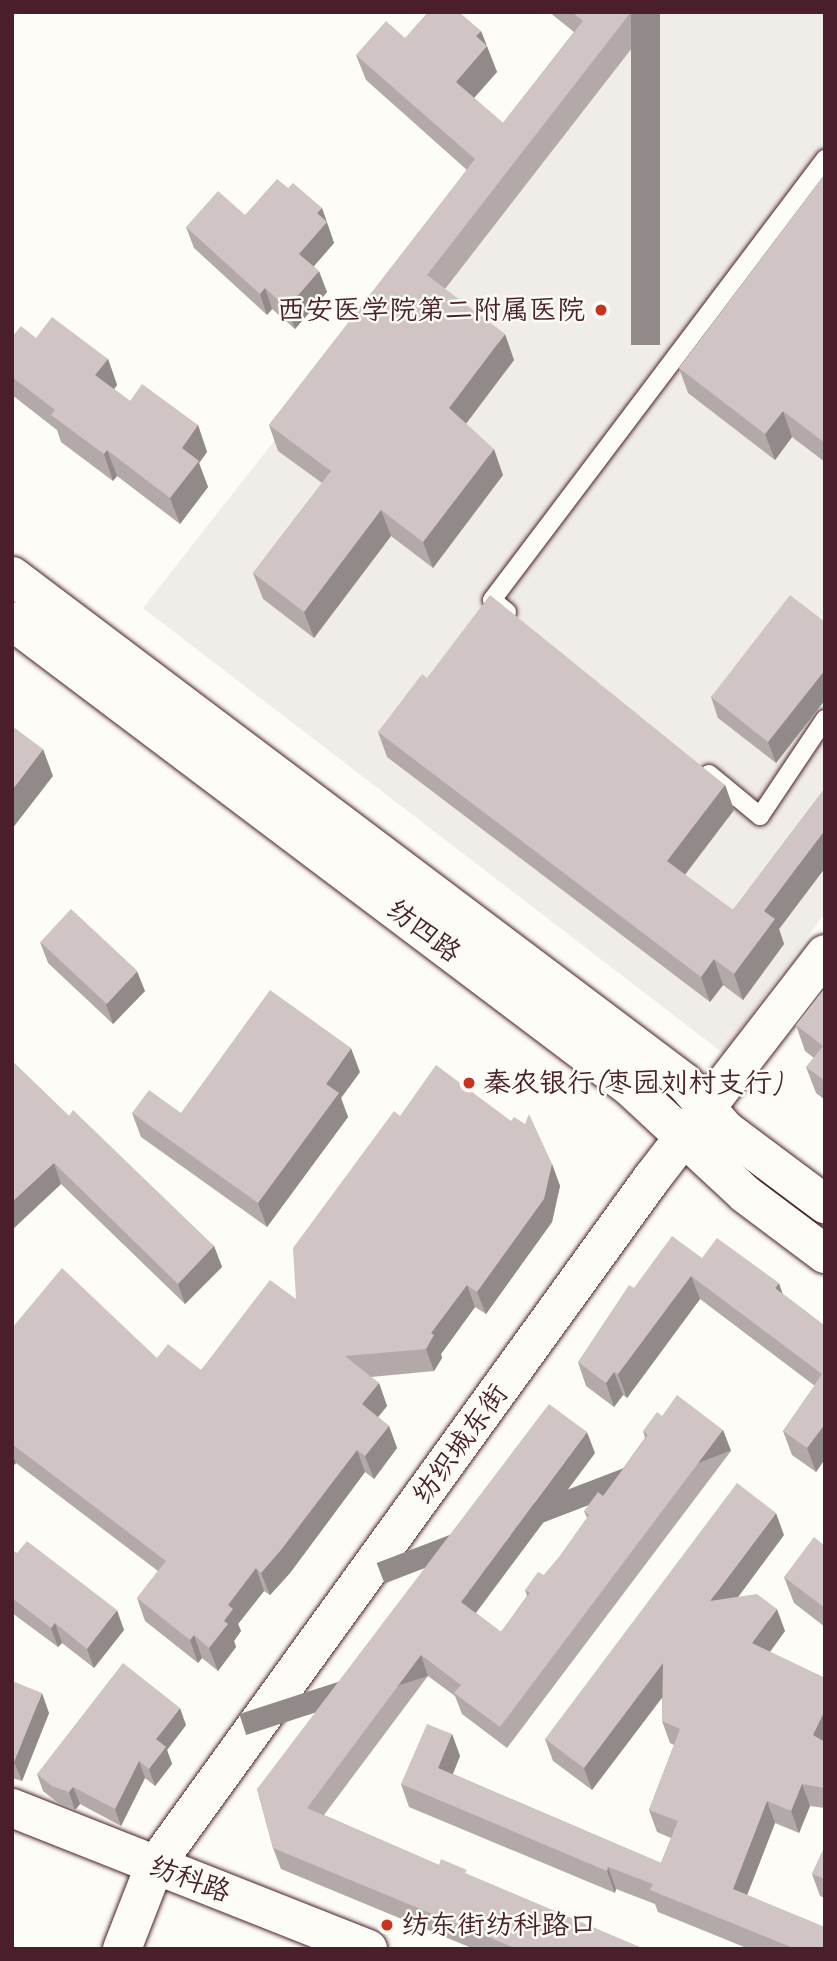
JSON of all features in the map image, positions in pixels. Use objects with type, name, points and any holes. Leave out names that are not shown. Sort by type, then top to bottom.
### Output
[{"type":"street","name":"纺四路","points":[[12,576],[707,1104],[726,1130],[825,1204]]},
{"type":"street","name":"纺四路","points":[[12,621],[630,1087],[745,1194],[825,1254]]},
{"type":"street","name":"纺织城东街","points":[[122,1949],[154,1867],[683,1136],[825,954]]},
{"type":"street","name":"纺科路","points":[[12,1808],[154,1867],[191,1877],[368,1949]]},
{"type":"lane","points":[[524,626],[492,600],[825,159]]},
{"type":"lane","points":[[696,764],[760,816],[824,723]]},
{"type":"shaded area","name":"西安医学院第二附属医院","points":[[611,12],[825,12],[825,913],[723,1053],[143,608]]},
{"type":"building","points":[[428,12],[459,12],[481,31],[476,36],[487,46],[456,82],[503,123],[583,21],[572,12],[631,12],[427,275],[505,334],[449,408],[494,449],[423,542],[381,510],[304,612],[253,573],[331,471],[269,425],[475,159],[356,55],[386,21],[405,38]]},
{"type":"building","points":[[825,174],[825,443],[783,411],[765,434],[679,368]]},
{"type":"building","points":[[277,179],[288,188],[293,183],[322,208],[317,213],[327,222],[299,254],[319,271],[287,308],[265,288],[260,294],[186,227],[218,191],[245,215]]},
{"type":"building","points":[[52,317],[108,359],[95,375],[130,401],[142,384],[198,425],[182,448],[199,461],[170,498],[107,450],[104,454],[51,415],[55,410],[12,377],[12,337],[21,326],[36,338]]},
{"type":"building","points":[[490,595],[725,785],[667,861],[733,910],[825,788],[825,830],[764,911],[775,919],[734,974],[714,959],[701,977],[378,732],[422,674],[427,678]]},
{"type":"building","points":[[790,595],[825,622],[825,670],[768,742],[711,697]]},
{"type":"building","points":[[12,726],[43,749],[12,790]]},
{"type":"building","points":[[71,909],[138,971],[107,1004],[40,942]]},
{"type":"building","points":[[825,988],[825,1081],[806,1067],[823,1046],[796,1025]]},
{"type":"building","points":[[270,990],[351,1048],[326,1084],[339,1093],[258,1203],[132,1113],[149,1090],[181,1113]]},
{"type":"building","points":[[12,1061],[69,1116],[73,1110],[214,1246],[178,1284],[54,1163],[12,1202]]},
{"type":"building","points":[[436,1065],[511,1121],[514,1117],[525,1124],[529,1114],[552,1164],[544,1199],[477,1292],[467,1285],[431,1333],[434,1335],[426,1349],[345,1356],[379,1383],[362,1404],[389,1426],[365,1456],[357,1450],[261,1573],[256,1568],[228,1605],[233,1609],[224,1621],[228,1624],[209,1648],[194,1635],[190,1640],[137,1598],[166,1561],[12,1444],[12,1328],[62,1268],[157,1358],[168,1344],[201,1370],[270,1280],[296,1299],[293,1248],[394,1111],[400,1116]]},
{"type":"building","points":[[672,1236],[702,1258],[717,1238],[779,1283],[775,1288],[825,1326],[825,1424],[807,1448],[783,1431],[822,1374],[691,1276],[618,1374],[614,1372],[606,1383],[578,1362],[629,1285],[634,1288]]},
{"type":"building","points":[[677,1395],[723,1430],[500,1727],[454,1693],[461,1685],[421,1655],[307,1808],[439,1865],[441,1859],[467,1870],[465,1873],[644,1949],[517,1949],[273,1848],[257,1789],[549,1404],[587,1432],[461,1602],[501,1632],[530,1593],[525,1590],[538,1572],[544,1575],[560,1556],[589,1515],[584,1511],[598,1492],[603,1496],[648,1435],[643,1431],[657,1412],[662,1416]]},
{"type":"building","points":[[737,1483],[776,1513],[710,1601],[757,1594],[777,1609],[752,1643],[825,1678],[825,1710],[813,1735],[825,1742],[825,1788],[802,1784],[791,1811],[767,1801],[733,1889],[825,1927],[825,1949],[796,1949],[650,1890],[653,1884],[608,1867],[607,1871],[401,1784],[427,1724],[452,1734],[438,1768],[661,1863],[678,1821],[649,1810],[680,1729],[662,1721],[663,1663],[584,1768],[545,1739]]},
{"type":"building","points":[[814,1537],[825,1546],[825,1608],[784,1577]]},
{"type":"building","points":[[27,1541],[117,1610],[87,1649],[55,1623],[51,1628],[12,1598],[12,1550],[17,1553]]},
{"type":"building","points":[[123,1663],[180,1708],[156,1739],[166,1747],[149,1769],[139,1761],[115,1809],[73,1787],[69,1792],[52,1786],[37,1774]]},
{"type":"building","points":[[12,1681],[42,1693],[14,1762],[12,1761]]},
{"type":"building","points":[[825,1846],[825,1879],[812,1874]]},
{"type":"place","name":"西安医学院第二附属医院","points":[[601,310]]},
{"type":"place","name":"秦农银行(枣园刘村支行)","points":[[469,1083]]},
{"type":"place","name":"纺东街纺科路口","points":[[387,1925]]}]
